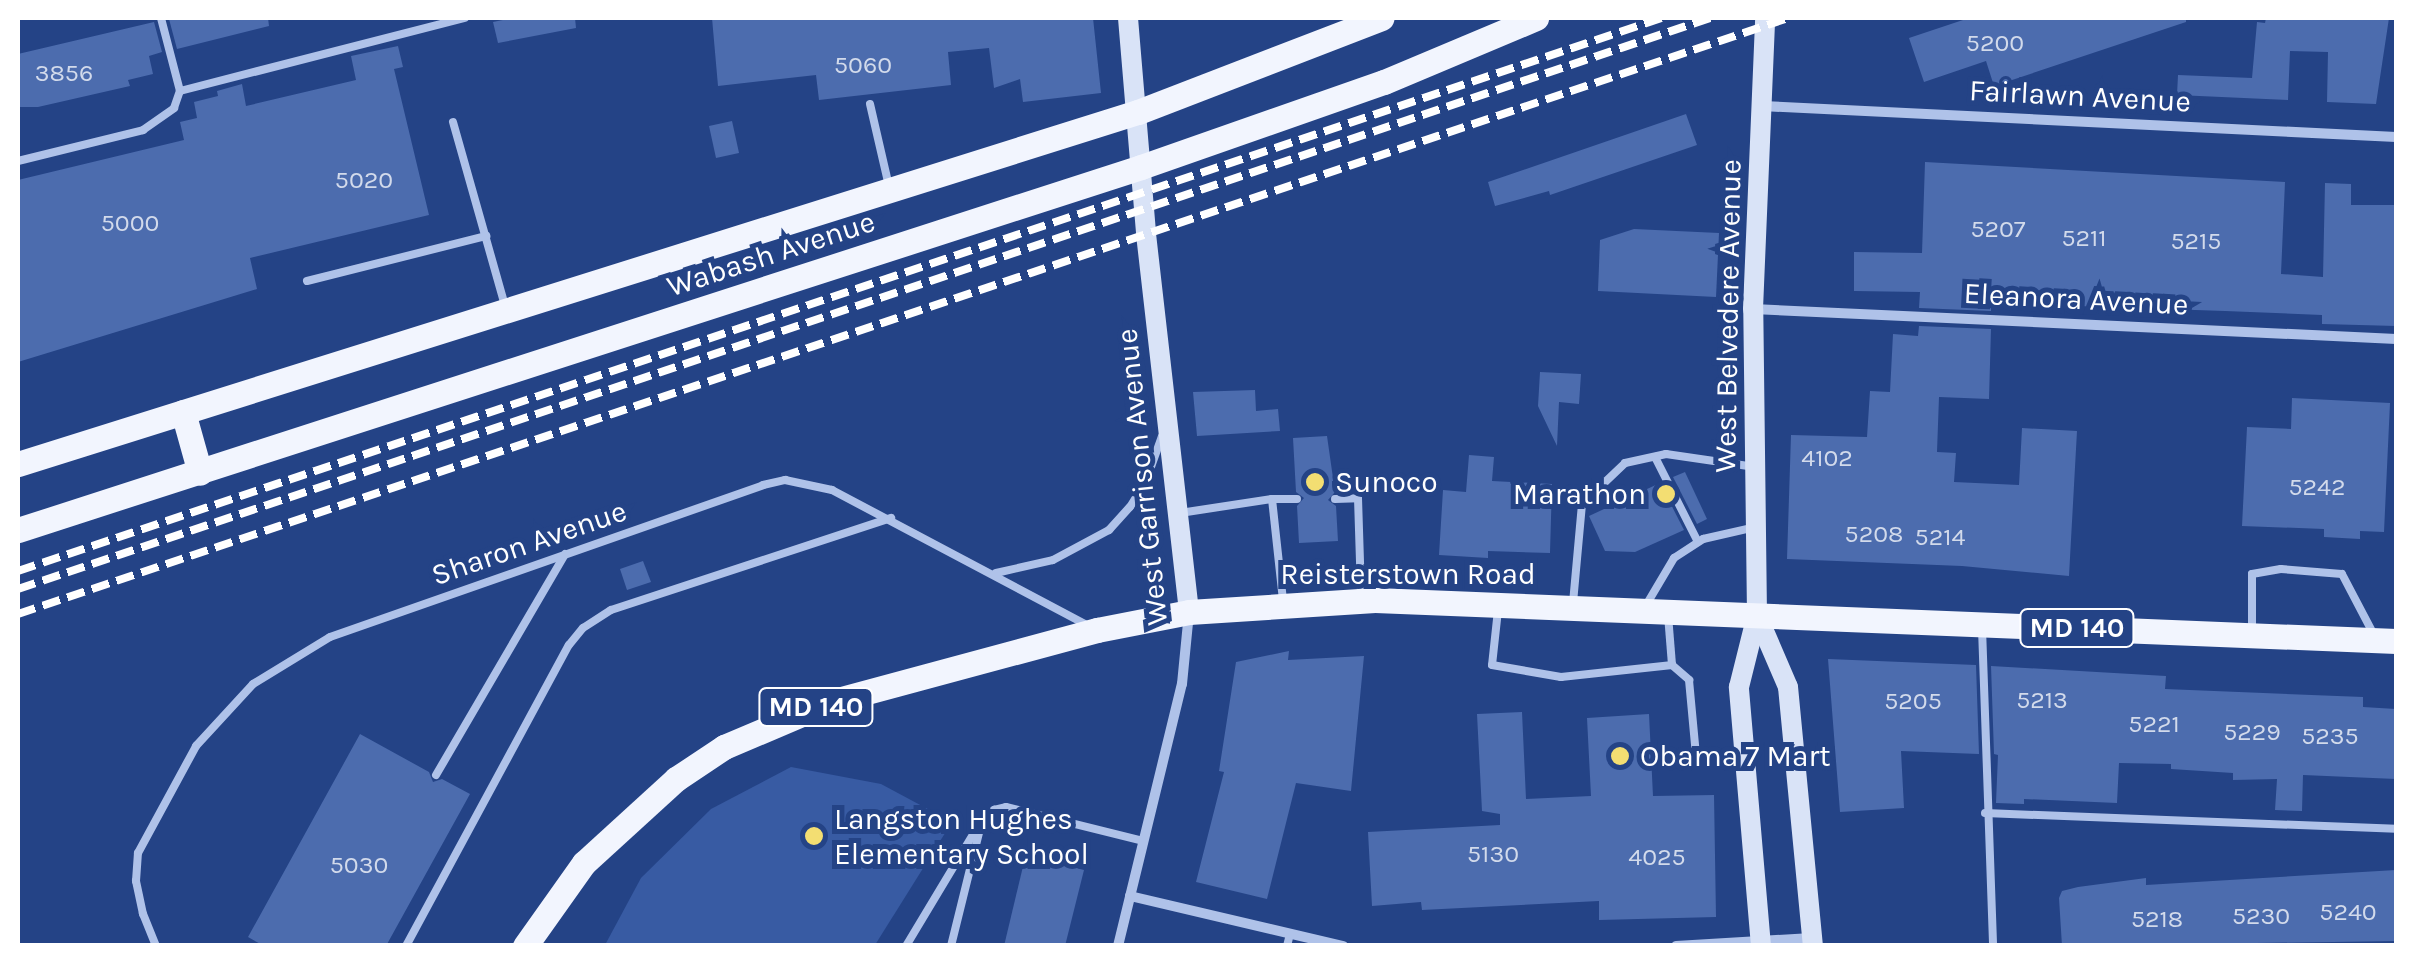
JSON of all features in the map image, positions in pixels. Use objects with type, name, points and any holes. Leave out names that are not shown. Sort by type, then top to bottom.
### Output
[{"type":"main road","name":"West Garrison Avenue","points":[[1128,18],[1146,234],[1189,612]]},
{"type":"main road","name":"Wabash Avenue","points":[[18,464],[1138,112],[1382,18]]},
{"type":"main road","name":"Wabash Avenue","points":[[18,530],[1142,167],[1384,82],[1536,18]]},
{"type":"main road","name":"West Belvedere Avenue","points":[[1761,943],[1739,688],[1756,615],[1753,310],[1766,18]]},
{"type":"main road","points":[[183,412],[200,473]]},
{"type":"main road","name":"Reisterstown Road","points":[[525,946],[574,876],[606,841],[676,780],[724,747],[830,702],[1097,630],[1189,612],[1361,600],[2386,641]]},
{"type":"main road","name":"West Belvedere Avenue","points":[[1756,615],[1788,687],[1812,942]]},
{"type":"street","name":"Fairlawn Avenue","points":[[1762,106],[2396,136]]},
{"type":"street","name":"Eleanora Avenue","points":[[1753,310],[2396,339]]},
{"type":"street","name":"West Garrison Avenue","points":[[1118,946],[1182,684],[1189,612]]},
{"type":"street","points":[[1130,896],[1288,940],[1343,946]]},
{"type":"street","points":[[1676,946],[1812,942]]},
{"type":"lane","points":[[18,161],[143,130],[174,108],[180,91],[161,18]]},
{"type":"lane","points":[[180,91],[466,18]]},
{"type":"lane","points":[[870,104],[890,190]]},
{"type":"lane","points":[[453,122],[506,310]]},
{"type":"lane","points":[[307,281],[486,236]]},
{"type":"lane","points":[[994,574],[1052,560],[1109,530],[1146,481],[1168,418]]},
{"type":"lane","points":[[1573,608],[1582,504],[1625,464],[1666,454],[1755,467]]},
{"type":"lane","points":[[1655,457],[1698,542]]},
{"type":"lane","name":"Sharon Avenue","points":[[156,946],[142,914],[136,881],[138,853],[196,746],[253,684],[330,637],[785,480],[832,490],[1097,630]]},
{"type":"lane","points":[[1335,498],[1358,498],[1361,600]]},
{"type":"lane","points":[[1180,513],[1296,499]]},
{"type":"lane","points":[[1272,500],[1283,605]]},
{"type":"lane","points":[[406,946],[569,645],[583,628],[612,610],[890,518]]},
{"type":"lane","points":[[1746,753],[1696,756],[1689,680],[1672,665],[1655,611],[1674,558],[1698,542],[1756,528]]},
{"type":"lane","points":[[436,775],[565,554]]},
{"type":"lane","points":[[2252,635],[2252,574],[2281,569],[2342,574],[2386,641]]},
{"type":"lane","points":[[1499,604],[1492,665],[1561,677],[1672,665]]},
{"type":"lane","points":[[1982,624],[1985,813],[1993,946]]},
{"type":"lane","points":[[906,946],[982,818],[1006,807],[1143,841]]},
{"type":"lane","points":[[1985,813],[2396,828]]},
{"type":"lane","points":[[951,946],[982,818]]},
{"type":"shaded area","name":"Langston Hughes Elementary School","points":[[791,767],[881,784],[952,822],[875,945],[605,945],[641,878],[711,809]]},
{"type":"building","points":[[268,18],[269,26],[177,49],[169,19]]},
{"type":"building","points":[[513,18],[575,18],[576,28],[498,43],[493,22]]},
{"type":"building","points":[[712,18],[1093,18],[1101,93],[1023,102],[1020,79],[994,88],[989,48],[948,52],[951,85],[819,100],[816,75],[718,86]]},
{"type":"building","points":[[1969,18],[2186,18],[2186,22],[1994,86],[1986,61],[1924,82],[1909,38]]},
{"type":"building","points":[[2266,18],[2389,18],[2376,104],[2327,102],[2328,52],[2290,51],[2288,100],[2177,95],[2178,75],[2252,78],[2257,22],[2265,23]]},
{"type":"building","points":[[154,22],[162,52],[149,56],[153,74],[128,80],[130,86],[38,107],[18,107],[18,54]]},
{"type":"building","points":[[398,46],[403,67],[394,69],[429,215],[250,258],[257,289],[18,362],[18,180],[184,140],[180,122],[197,118],[194,102],[218,96],[217,91],[242,84],[246,106],[356,80],[351,56]]},
{"type":"building","points":[[1686,114],[1697,145],[1550,195],[1549,191],[1495,206],[1488,182]]},
{"type":"building","points":[[732,121],[739,153],[716,158],[709,126]]},
{"type":"building","points":[[1925,162],[2285,182],[2281,274],[2323,277],[2325,183],[2351,184],[2351,205],[2396,205],[2396,326],[2322,324],[2322,315],[2225,311],[1991,303],[1991,311],[1919,308],[1920,292],[1854,291],[1854,252],[1922,253]]},
{"type":"building","points":[[1634,229],[1719,233],[1716,297],[1598,291],[1600,240]]},
{"type":"building","points":[[1919,326],[1991,329],[1989,399],[1939,397],[1937,452],[1956,453],[1954,482],[2019,485],[2022,428],[2077,431],[2069,576],[1962,566],[1787,559],[1791,435],[1867,437],[1870,391],[1890,392],[1893,334],[1918,336]]},
{"type":"building","points":[[1540,372],[1581,374],[1579,404],[1559,402],[1557,446],[1538,406]]},
{"type":"building","points":[[1255,390],[1256,411],[1278,409],[1280,431],[1197,436],[1193,392]]},
{"type":"building","points":[[2292,398],[2390,403],[2384,532],[2360,531],[2360,539],[2324,537],[2324,529],[2242,526],[2247,427],[2291,429]]},
{"type":"building","name":"Sunoco","points":[[1327,436],[1335,492],[1328,500],[1336,506],[1338,541],[1299,543],[1297,506],[1304,498],[1296,492],[1293,438]]},
{"type":"building","points":[[1469,455],[1494,457],[1492,481],[1552,484],[1550,553],[1488,551],[1488,558],[1439,555],[1443,490],[1466,492]]},
{"type":"building","points":[[1685,472],[1707,519],[1697,524],[1673,477]]},
{"type":"building","name":"Marathon","points":[[1660,483],[1684,530],[1635,552],[1605,551],[1589,516]]},
{"type":"building","points":[[643,561],[651,582],[627,590],[620,569]]},
{"type":"building","points":[[1289,651],[1288,660],[1364,656],[1351,791],[1296,783],[1267,899],[1196,882],[1224,772],[1219,771],[1236,662]]},
{"type":"building","points":[[1828,659],[1976,665],[1979,754],[1901,751],[1904,808],[1840,812]]},
{"type":"building","points":[[1991,666],[2166,676],[2165,689],[2363,697],[2363,707],[2396,709],[2396,779],[2303,775],[2302,811],[2275,810],[2277,779],[2233,780],[2233,773],[2171,769],[2171,764],[2119,763],[2117,803],[2024,799],[2024,804],[1996,803],[1998,755],[1994,754]]},
{"type":"building","points":[[1522,712],[1526,799],[1591,796],[1587,718],[1649,714],[1653,796],[1714,795],[1716,917],[1599,920],[1599,901],[1422,910],[1421,902],[1372,906],[1368,832],[1500,825],[1500,814],[1482,811],[1477,714]]},
{"type":"building","points":[[360,734],[429,772],[433,782],[442,779],[470,794],[386,946],[264,946],[248,937]]},
{"type":"building","points":[[1025,858],[1084,870],[1065,946],[1004,946]]},
{"type":"building","points":[[2396,870],[2396,941],[2062,946],[2059,898],[2062,891],[2078,887],[2146,878],[2146,885]]},
{"type":"railway","points":[[18,571],[1661,18]]},
{"type":"railway","points":[[18,589],[1710,18]]},
{"type":"railway","points":[[18,614],[1788,18]]},
{"type":"place","name":"Sunoco","points":[[1315,482]]},
{"type":"place","name":"Marathon","points":[[1666,494]]},
{"type":"place","name":"Obama 7 Mart","points":[[1620,756]]},
{"type":"place","name":"Langston Hughes Elementary School","points":[[814,836]]}]
